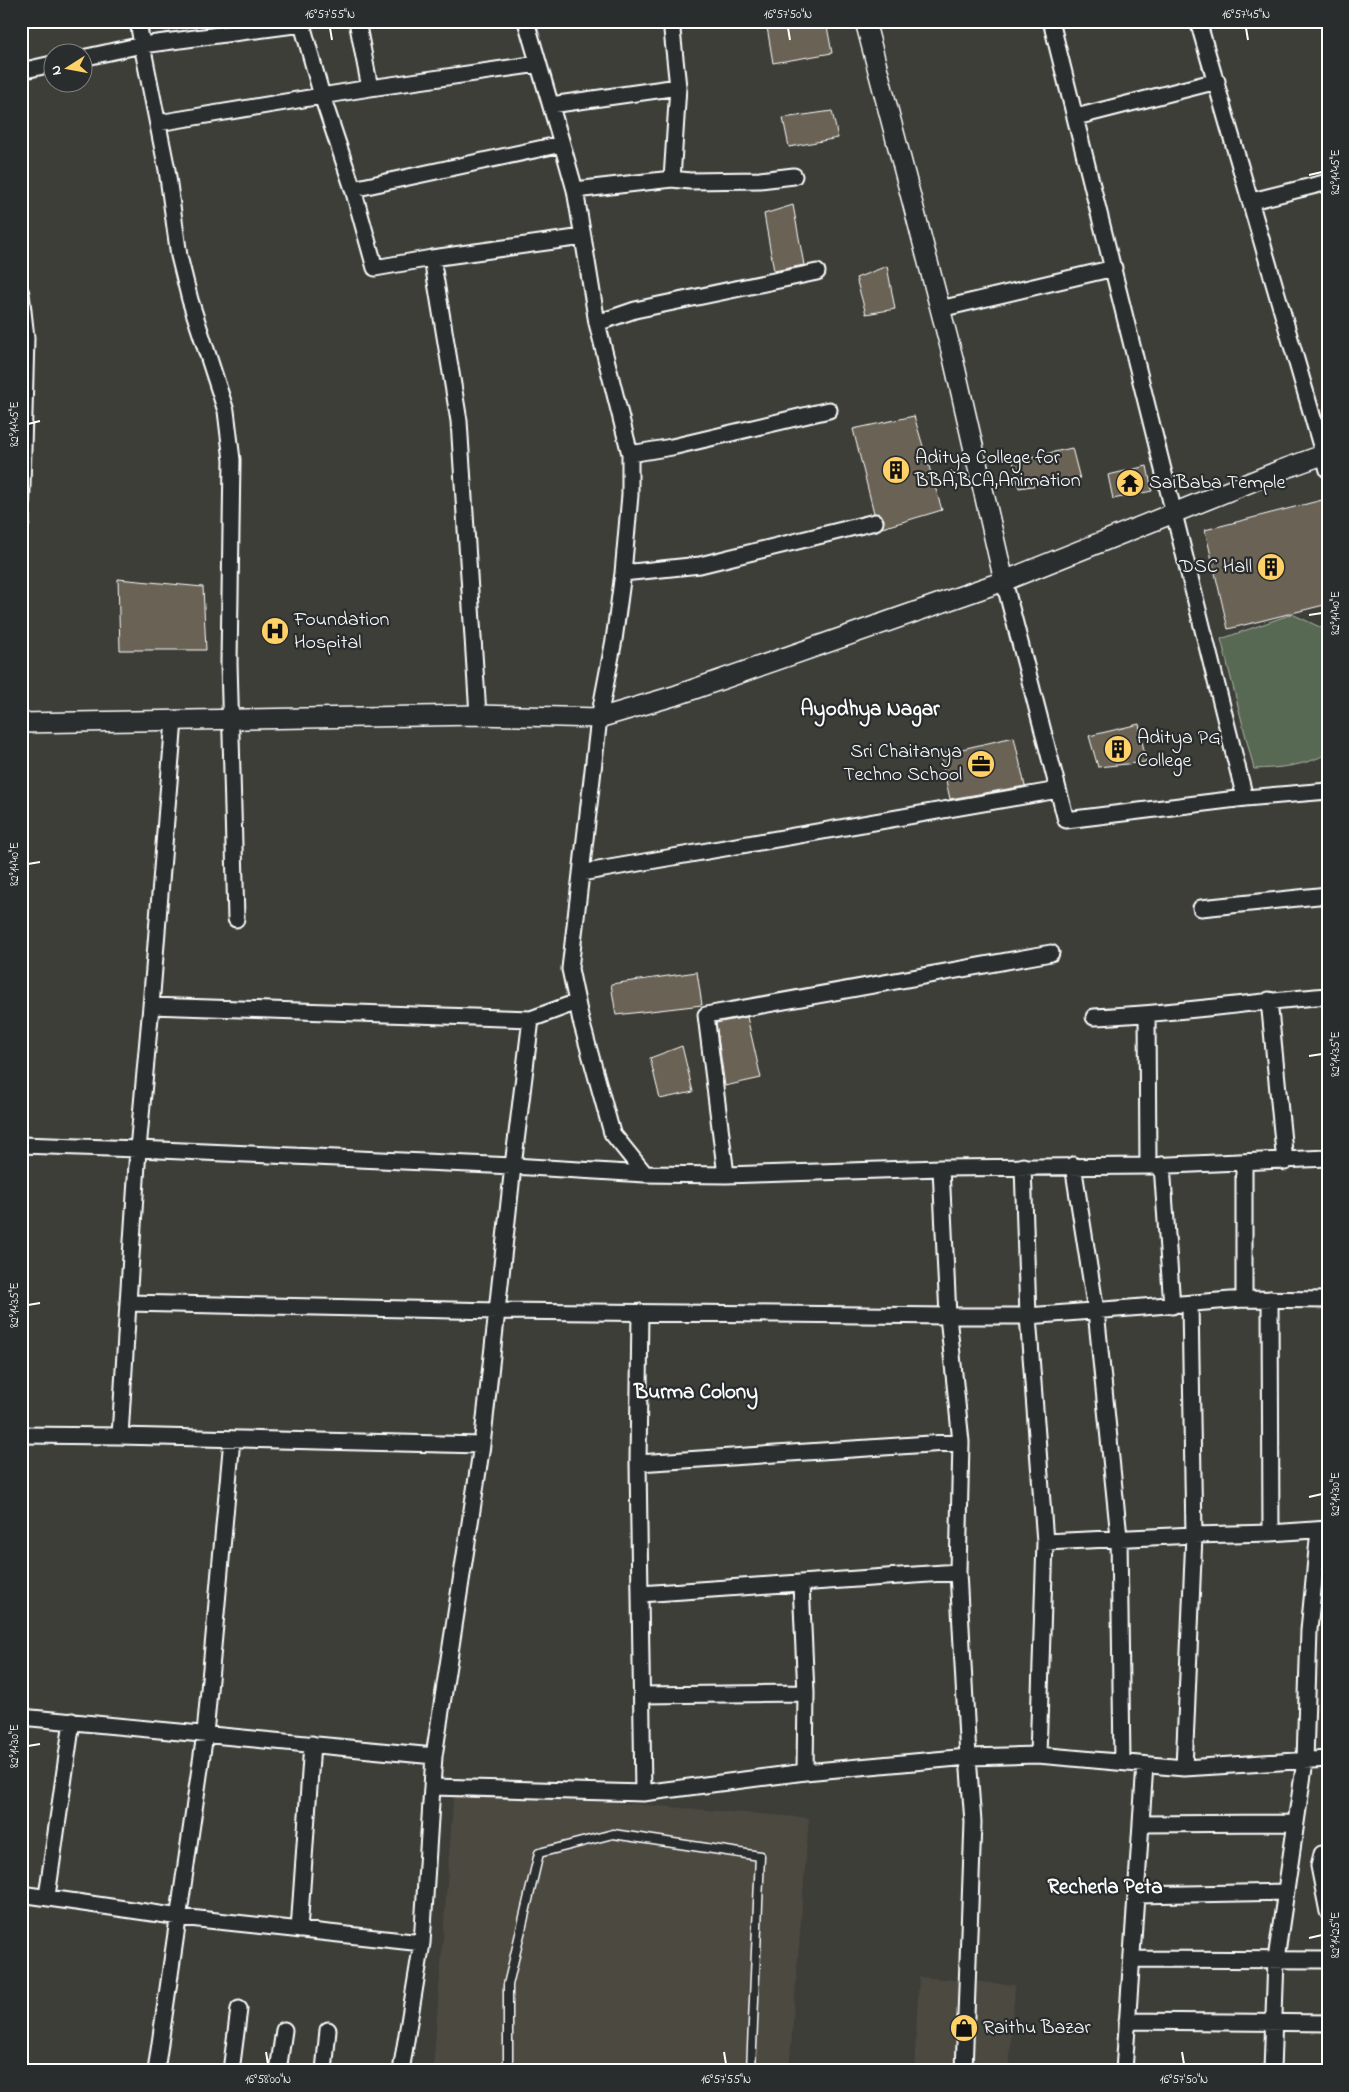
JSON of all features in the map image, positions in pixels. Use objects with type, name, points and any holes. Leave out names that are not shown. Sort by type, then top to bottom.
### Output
[{"type":"street","points":[[138,21],[158,123],[179,256],[190,300],[226,411],[232,460],[230,719],[236,919]]},
{"type":"street","points":[[357,21],[370,88]]},
{"type":"street","points":[[526,21],[575,190],[597,323],[630,454],[630,495],[623,573],[614,640],[598,718],[570,969],[612,1133],[645,1174]]},
{"type":"street","points":[[671,21],[678,87],[672,179]]},
{"type":"street","points":[[865,21],[940,309],[1004,580],[1066,820],[1245,798],[1328,791]]},
{"type":"street","points":[[1051,21],[1245,798]]},
{"type":"street","points":[[21,723],[478,715],[598,718],[677,695],[1004,580],[1175,514],[1281,470],[1326,460],[1217,80],[1198,21]]},
{"type":"street","points":[[92,56],[142,45],[302,23],[322,96],[354,189],[375,268],[583,236]]},
{"type":"street","points":[[158,123],[370,88],[538,64]]},
{"type":"street","points":[[21,71],[42,66]]},
{"type":"street","points":[[1076,116],[1217,80]]},
{"type":"street","points":[[551,105],[678,87]]},
{"type":"street","points":[[354,189],[562,144]]},
{"type":"street","points":[[575,190],[672,179],[690,182],[794,176]]},
{"type":"street","points":[[1252,202],[1328,182]]},
{"type":"street","points":[[432,258],[459,420],[478,715]]},
{"type":"street","points":[[940,309],[1114,268]]},
{"type":"street","points":[[597,323],[635,310],[817,272]]},
{"type":"street","points":[[21,293],[26,338],[21,523]]},
{"type":"street","points":[[630,454],[672,447],[829,410]]},
{"type":"street","points":[[623,573],[700,565],[875,522]]},
{"type":"street","points":[[120,1436],[138,1150],[174,720]]},
{"type":"street","points":[[582,873],[1058,790]]},
{"type":"street","points":[[1201,908],[1328,895]]},
{"type":"street","points":[[726,1175],[706,1014],[1051,952]]},
{"type":"street","points":[[1094,1017],[1148,1015],[1269,1000],[1328,996]]},
{"type":"street","points":[[1269,1000],[1285,1162]]},
{"type":"street","points":[[151,1006],[531,1019],[577,1002]]},
{"type":"street","points":[[1148,1015],[1155,1166],[1172,1306]]},
{"type":"street","points":[[402,2071],[422,1943],[434,1756],[482,1445],[531,1019]]},
{"type":"street","points":[[21,1145],[513,1166],[645,1174],[726,1175],[1023,1166],[1155,1166],[1285,1162],[1328,1158]]},
{"type":"street","points":[[1244,1163],[1244,1299]]},
{"type":"street","points":[[1023,1166],[1028,1316],[1045,1542],[1038,1755]]},
{"type":"street","points":[[1072,1166],[1096,1311],[1119,1537],[1122,1762]]},
{"type":"street","points":[[941,1168],[948,1316],[961,1442],[958,1572],[973,1822],[964,2071]]},
{"type":"street","points":[[128,1303],[497,1311],[1028,1316],[1244,1299],[1328,1300]]},
{"type":"street","points":[[1270,1299],[1271,1534]]},
{"type":"street","points":[[1184,1768],[1194,1535],[1190,1304]]},
{"type":"street","points":[[640,1312],[638,1462],[643,1794]]},
{"type":"street","points":[[21,1435],[482,1445]]},
{"type":"street","points":[[156,2071],[180,1917],[205,1734],[232,1439]]},
{"type":"street","points":[[638,1462],[961,1442]]},
{"type":"street","points":[[1045,1542],[1119,1537],[1271,1534],[1323,1529],[1308,1630],[1305,1761],[1276,1959],[1272,2071]]},
{"type":"street","points":[[640,1594],[958,1572]]},
{"type":"street","points":[[801,1584],[806,1693],[805,1772]]},
{"type":"street","points":[[642,1695],[806,1693]]},
{"type":"street","points":[[21,1717],[434,1756]]},
{"type":"street","points":[[47,1896],[72,1721]]},
{"type":"street","points":[[300,1930],[312,1744]]},
{"type":"street","points":[[433,1787],[643,1794],[805,1772],[968,1757],[1038,1755],[1184,1768],[1328,1760]]},
{"type":"street","points":[[1124,2071],[1145,1764]]},
{"type":"street","points":[[1141,1824],[1296,1823]]},
{"type":"street","points":[[1328,1854],[1322,1854],[1318,1866],[1328,1912]]},
{"type":"street","points":[[1136,1895],[1286,1892]]},
{"type":"street","points":[[21,1894],[47,1896],[180,1917],[422,1943]]},
{"type":"street","points":[[1132,1959],[1328,1960]]},
{"type":"street","points":[[231,2071],[239,2009]]},
{"type":"street","points":[[1127,2021],[1328,2024]]},
{"type":"street","points":[[278,2071],[284,2030]]},
{"type":"street","points":[[324,2071],[328,2030]]},
{"type":"lane","points":[[508,2071],[508,1985],[539,1853],[613,1834],[760,1856],[751,2071]]},
{"type":"shaded area","points":[[454,1790],[809,1818],[789,2071],[433,2071]]},
{"type":"shaded area","name":"Raithu Bazar","points":[[919,1977],[1015,1985],[1009,2071],[914,2071]]},
{"type":"green space","points":[[1292,614],[1324,629],[1328,640],[1328,753],[1302,764],[1254,769],[1221,639]]},
{"type":"building","points":[[766,21],[826,21],[832,53],[773,63]]},
{"type":"building","points":[[832,111],[838,138],[789,147],[783,118]]},
{"type":"building","points":[[793,205],[804,265],[774,271],[764,214]]},
{"type":"building","points":[[887,266],[895,309],[866,314],[856,278]]},
{"type":"building","name":"Aditya College for BBA,BCA,Animation","points":[[914,416],[942,510],[882,528],[884,520],[882,516],[874,513],[853,429]]},
{"type":"building","points":[[1072,448],[1080,479],[1019,488],[1013,461]]},
{"type":"building","name":"SaiBaba Temple","points":[[1147,466],[1152,491],[1113,499],[1108,475]]},
{"type":"building","name":"DSC Hall","points":[[1326,499],[1328,507],[1328,604],[1228,629],[1205,530]]},
{"type":"building","points":[[118,579],[203,587],[206,650],[120,650]]},
{"type":"building","name":"Aditya PG College","points":[[1139,724],[1146,762],[1098,767],[1089,736]]},
{"type":"building","name":"Sri Chaitanya Techno School","points":[[1014,737],[1025,786],[950,799],[940,754]]},
{"type":"building","points":[[697,972],[702,1005],[616,1015],[611,984]]},
{"type":"building","points":[[747,1017],[761,1078],[725,1086],[716,1023]]},
{"type":"building","points":[[682,1046],[693,1092],[660,1099],[650,1058]]},
{"type":"place","name":"Aditya College for BBA,BCA,Animation","points":[[896,470]]},
{"type":"place","name":"SaiBaba Temple","points":[[1130,483]]},
{"type":"place","name":"DSC Hall","points":[[1271,567]]},
{"type":"place","name":"Foundation Hospital","points":[[275,631]]},
{"type":"place","name":"Aditya PG College","points":[[1118,749]]},
{"type":"place","name":"Sri Chaitanya Techno School","points":[[981,764]]},
{"type":"place","name":"Raithu Bazar","points":[[964,2028]]},
{"type":"district","name":"Ayodhya Nagar","points":[[870,710]]},
{"type":"district","name":"Burma Colony","points":[[696,1393]]},
{"type":"district","name":"Recherla Peta","points":[[1105,1888]]}]
